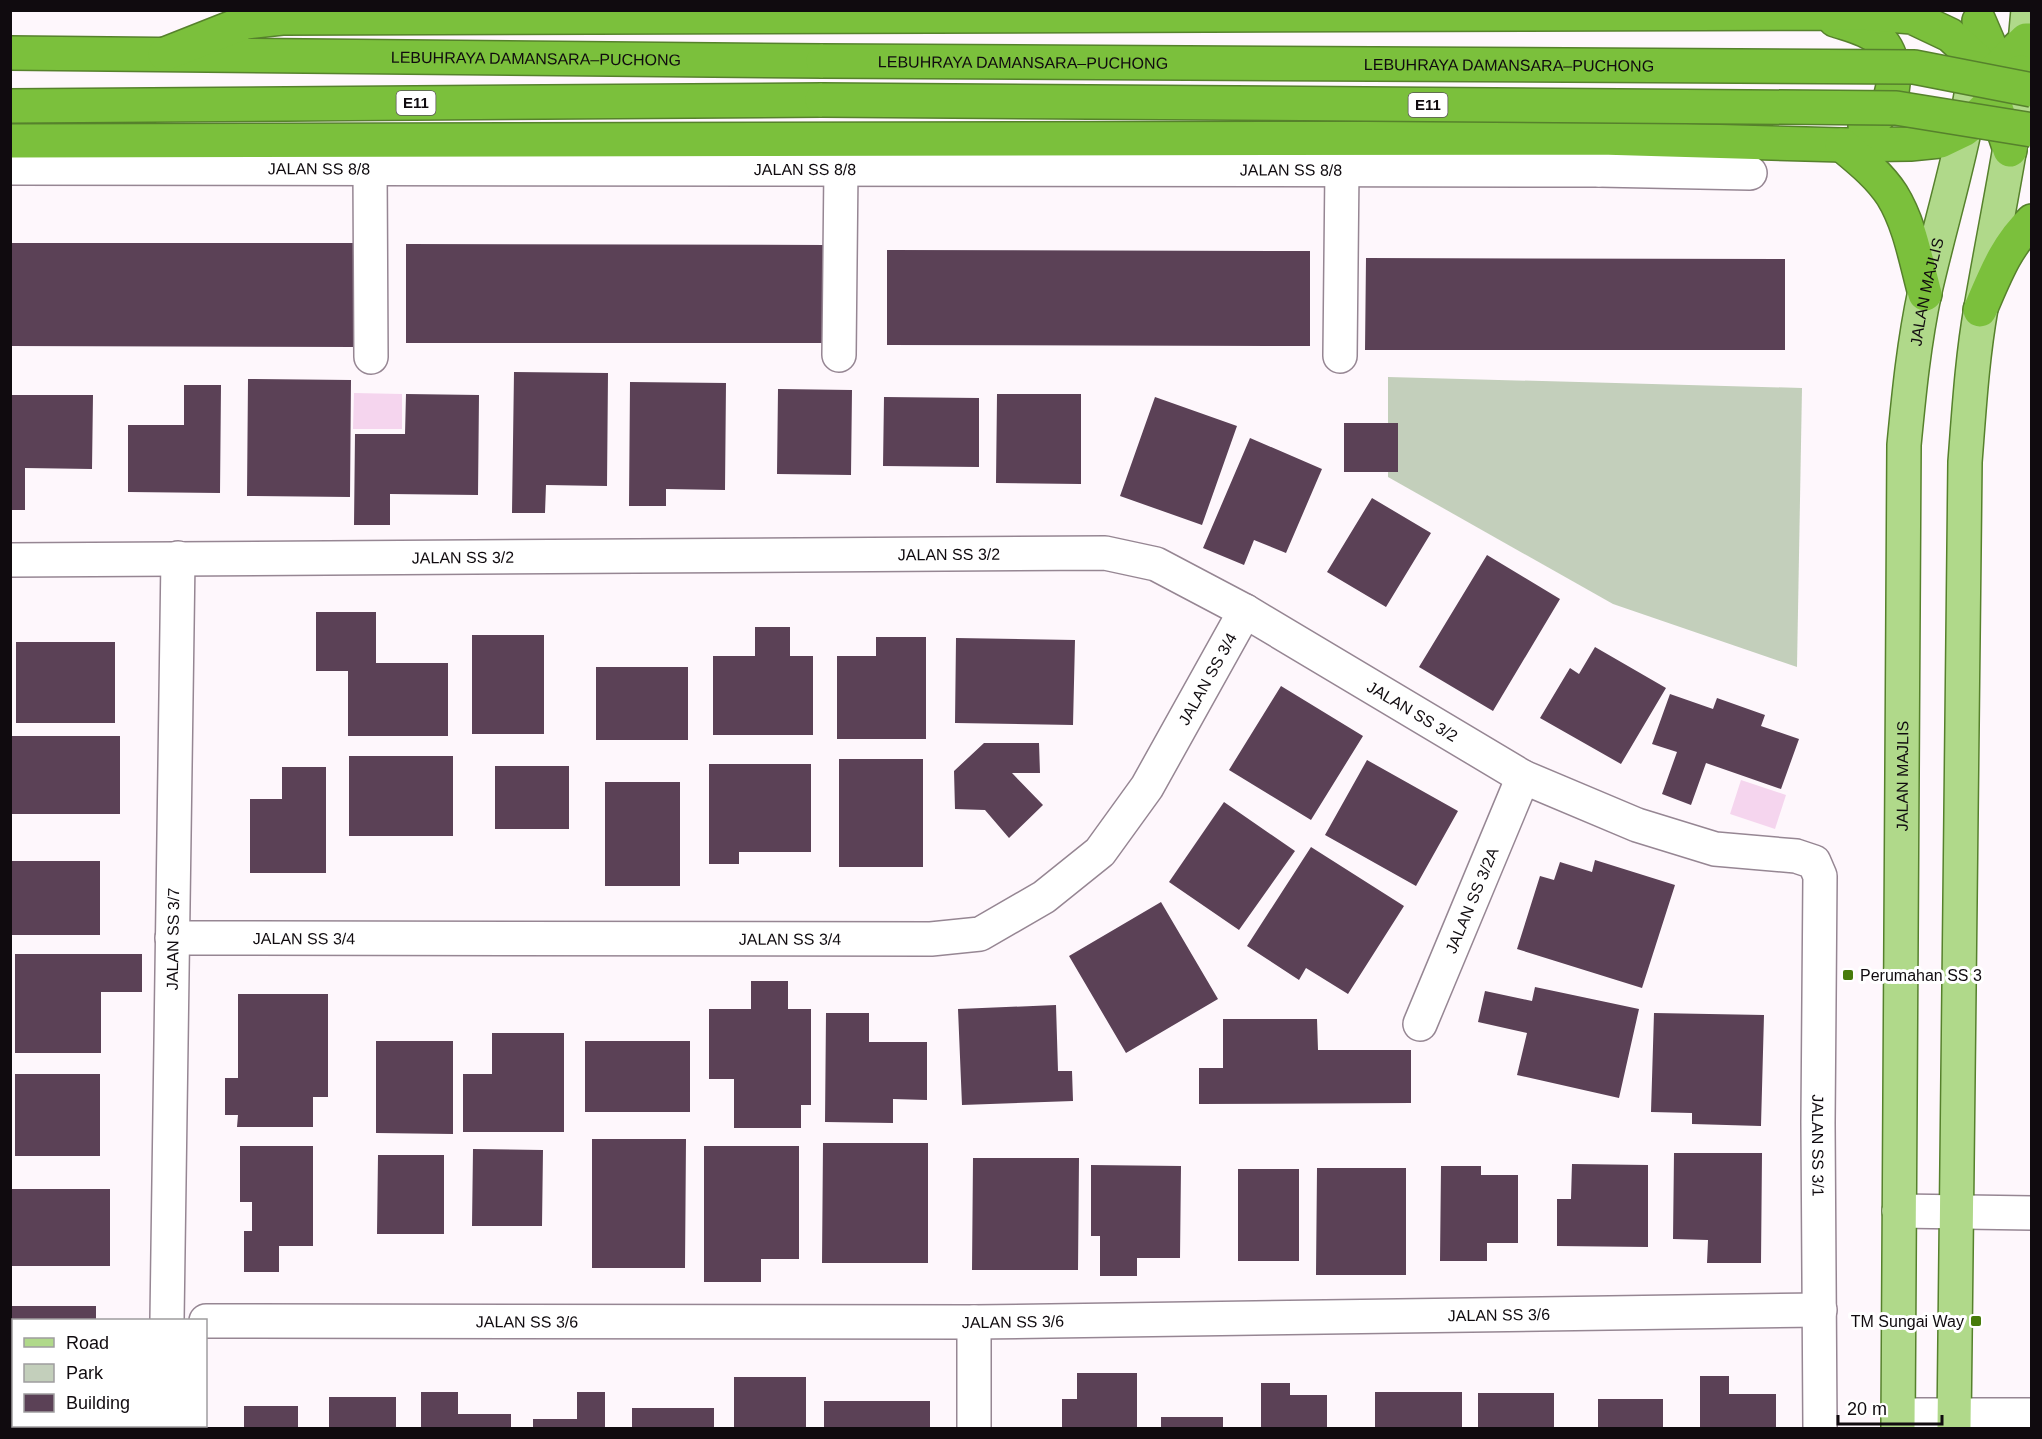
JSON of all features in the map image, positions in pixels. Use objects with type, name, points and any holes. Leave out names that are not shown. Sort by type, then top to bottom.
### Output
[{"type":"highway","points":[[1803,142],[1859,129],[1881,114],[1892,96],[1894,74],[1889,54],[1880,40],[1861,29],[1810,11]]},
{"type":"highway","points":[[10,141],[1599,154],[1803,142],[1842,145],[1940,141],[1965,129],[2006,97],[1950,35],[1912,16],[1867,12],[284,14],[246,22],[165,54]]},
{"type":"highway","name":"LEBUHRAYA DAMANSARA–PUCHONG","points":[[10,53],[823,61],[1914,67],[2006,97]]},
{"type":"highway","name":"E11","points":[[10,106],[822,100],[1896,108],[2006,97]]},
{"type":"highway","points":[[1842,145],[1876,174],[1892,196],[1905,221],[1925,294]]},
{"type":"highway","points":[[1980,310],[2004,256],[2031,221]]},
{"type":"main road","points":[[1980,16],[2006,97]]},
{"type":"main road","points":[[1954,1421],[1965,462],[1970,385],[2006,97],[2028,30]]},
{"type":"main road","name":"JALAN MAJLIS","points":[[1898,1421],[1905,445],[1910,381],[1925,294],[1965,129]]},
{"type":"street","name":"JALAN SS 8/8","points":[[10,168],[1342,168],[1599,154],[1750,173]]},
{"type":"street","points":[[370,168],[371,357]]},
{"type":"street","points":[[838,355],[841,168]]},
{"type":"street","points":[[1340,357],[1342,168]]},
{"type":"street","name":"JALAN SS 3/2","points":[[10,560],[1106,553],[1156,564],[1245,610],[1523,777],[1637,825],[1715,849],[1796,856],[1814,862]]},
{"type":"street","name":"JALAN SS 3/7","points":[[167,1319],[178,558]]},
{"type":"street","name":"JALAN SS 3/4","points":[[172,938],[931,939],[980,934],[1044,897],[1100,852],[1147,787],[1245,610]]},
{"type":"street","name":"JALAN SS 3/2A","points":[[1420,1024],[1523,777]]},
{"type":"street","name":"JALAN SS 3/1","points":[[1814,862],[1821,876],[1818,1123],[1820,1428]]},
{"type":"street","points":[[1899,1211],[2031,1214]]},
{"type":"street","name":"JALAN SS 3/6","points":[[207,1321],[974,1322],[1820,1310]]},
{"type":"street","points":[[974,1322],[974,1428]]},
{"type":"street","points":[[1898,1421],[1954,1421],[2031,1415]]},
{"type":"green space","points":[[1388,377],[1802,388],[1797,667],[1613,604],[1388,477]]},
{"type":"shaded area","points":[[354,393],[402,394],[402,429],[353,429]]},
{"type":"shaded area","points":[[1741,780],[1786,795],[1775,829],[1730,814]]},
{"type":"building","points":[[10,243],[358,243],[358,347],[10,346]]},
{"type":"building","points":[[406,244],[826,245],[826,343],[406,343]]},
{"type":"building","points":[[887,250],[1310,251],[1310,346],[887,345]]},
{"type":"building","points":[[1366,258],[1785,259],[1785,350],[1365,350]]},
{"type":"building","points":[[514,372],[608,373],[607,486],[546,485],[545,513],[512,513]]},
{"type":"building","points":[[248,379],[351,380],[350,497],[247,496]]},
{"type":"building","points":[[630,382],[726,383],[725,490],[666,489],[666,506],[629,506]]},
{"type":"building","points":[[184,385],[221,385],[220,493],[128,492],[128,425],[184,425]]},
{"type":"building","points":[[778,389],[852,390],[851,475],[777,474]]},
{"type":"building","points":[[406,394],[479,395],[478,495],[390,494],[390,525],[354,525],[355,434],[405,434]]},
{"type":"building","points":[[997,394],[1081,394],[1081,484],[996,483]]},
{"type":"building","points":[[10,395],[93,395],[92,469],[25,468],[25,510],[10,510]]},
{"type":"building","points":[[884,397],[979,398],[979,467],[883,466]]},
{"type":"building","points":[[1155,397],[1237,426],[1202,525],[1120,496]]},
{"type":"building","points":[[1344,423],[1398,423],[1398,472],[1344,472]]},
{"type":"building","points":[[1250,438],[1322,469],[1286,553],[1254,540],[1244,565],[1203,548]]},
{"type":"building","points":[[1372,498],[1431,533],[1386,607],[1327,572]]},
{"type":"building","points":[[1487,555],[1560,599],[1493,711],[1419,667]]},
{"type":"building","points":[[316,612],[376,612],[376,663],[448,663],[448,736],[348,736],[348,671],[316,671]]},
{"type":"building","points":[[755,627],[790,627],[790,656],[813,656],[813,735],[713,735],[713,656],[755,656]]},
{"type":"building","points":[[472,635],[544,635],[544,734],[472,734]]},
{"type":"building","points":[[876,637],[926,637],[926,739],[837,739],[837,656],[876,656]]},
{"type":"building","points":[[956,638],[1075,640],[1073,725],[955,723]]},
{"type":"building","points":[[16,642],[115,642],[115,723],[16,723]]},
{"type":"building","points":[[1595,647],[1666,688],[1621,764],[1540,718],[1570,668],[1579,674]]},
{"type":"building","points":[[596,667],[688,667],[688,740],[596,740]]},
{"type":"building","points":[[1281,686],[1363,736],[1311,820],[1229,770]]},
{"type":"building","points":[[1670,694],[1713,709],[1717,698],[1765,715],[1761,726],[1799,739],[1781,789],[1706,763],[1691,805],[1662,794],[1677,752],[1652,744]]},
{"type":"building","points":[[11,736],[120,736],[120,814],[11,814]]},
{"type":"building","points":[[984,743],[1039,743],[1040,773],[1012,773],[1043,805],[1009,838],[985,810],[955,809],[954,771]]},
{"type":"building","points":[[349,756],[453,756],[453,836],[349,836]]},
{"type":"building","points":[[839,759],[923,759],[923,867],[839,867]]},
{"type":"building","points":[[1367,760],[1458,811],[1416,886],[1325,835]]},
{"type":"building","points":[[709,764],[811,764],[811,852],[739,852],[739,864],[709,864]]},
{"type":"building","points":[[495,766],[569,766],[569,829],[495,829]]},
{"type":"building","points":[[282,767],[326,767],[326,873],[250,873],[250,799],[282,799]]},
{"type":"building","points":[[605,782],[680,782],[680,886],[605,886]]},
{"type":"building","points":[[1224,802],[1295,851],[1239,930],[1169,882]]},
{"type":"building","points":[[1311,847],[1404,906],[1348,994],[1306,968],[1299,980],[1247,946]]},
{"type":"building","points":[[1595,860],[1675,885],[1642,988],[1517,949],[1540,876],[1554,880],[1560,862],[1592,872]]},
{"type":"building","points":[[10,861],[100,861],[100,935],[10,935]]},
{"type":"building","points":[[1161,902],[1218,999],[1126,1053],[1069,956]]},
{"type":"building","points":[[15,954],[142,954],[142,992],[101,992],[101,1053],[15,1053]]},
{"type":"building","points":[[751,981],[788,981],[788,1009],[811,1009],[811,1105],[801,1105],[801,1128],[734,1128],[734,1079],[709,1079],[709,1009],[751,1009]]},
{"type":"building","points":[[1535,987],[1639,1009],[1619,1098],[1517,1075],[1527,1033],[1478,1022],[1485,991],[1532,1001]]},
{"type":"building","points":[[238,994],[328,994],[328,1097],[313,1097],[313,1127],[237,1127],[238,1115],[225,1115],[225,1078],[238,1078]]},
{"type":"building","points":[[1056,1005],[1058,1071],[1072,1071],[1073,1101],[962,1105],[958,1009]]},
{"type":"building","points":[[826,1013],[869,1013],[869,1042],[927,1042],[927,1100],[893,1099],[893,1123],[825,1122]]},
{"type":"building","points":[[1654,1013],[1764,1015],[1761,1126],[1692,1124],[1692,1113],[1651,1112]]},
{"type":"building","points":[[1223,1019],[1317,1019],[1318,1050],[1411,1050],[1411,1103],[1199,1104],[1199,1068],[1223,1068]]},
{"type":"building","points":[[492,1033],[564,1033],[564,1132],[463,1132],[463,1074],[492,1074]]},
{"type":"building","points":[[376,1041],[453,1041],[453,1134],[376,1133]]},
{"type":"building","points":[[585,1041],[690,1041],[690,1112],[585,1112]]},
{"type":"building","points":[[15,1074],[100,1074],[100,1156],[15,1156]]},
{"type":"building","points":[[592,1139],[686,1139],[685,1268],[592,1268]]},
{"type":"building","points":[[823,1143],[928,1143],[928,1263],[822,1263]]},
{"type":"building","points":[[240,1146],[313,1146],[313,1246],[279,1246],[279,1272],[244,1272],[244,1231],[252,1231],[252,1202],[240,1202]]},
{"type":"building","points":[[704,1146],[799,1146],[799,1259],[761,1259],[761,1282],[704,1282]]},
{"type":"building","points":[[473,1149],[543,1150],[542,1226],[472,1226]]},
{"type":"building","points":[[1674,1153],[1762,1153],[1761,1263],[1707,1263],[1708,1240],[1673,1239]]},
{"type":"building","points":[[378,1155],[444,1155],[444,1234],[377,1234]]},
{"type":"building","points":[[973,1158],[1079,1158],[1078,1270],[972,1270]]},
{"type":"building","points":[[1572,1164],[1648,1165],[1648,1247],[1557,1246],[1557,1199],[1571,1199]]},
{"type":"building","points":[[1091,1165],[1181,1166],[1180,1258],[1137,1258],[1137,1276],[1100,1276],[1100,1236],[1091,1236]]},
{"type":"building","points":[[1441,1166],[1481,1166],[1481,1175],[1518,1175],[1518,1243],[1487,1243],[1487,1261],[1440,1261]]},
{"type":"building","points":[[1317,1168],[1406,1168],[1406,1275],[1316,1275]]},
{"type":"building","points":[[1238,1169],[1299,1169],[1299,1261],[1238,1261]]},
{"type":"building","points":[[11,1189],[110,1189],[110,1266],[11,1266]]},
{"type":"building","points":[[12,1306],[96,1306],[96,1319],[12,1319]]},
{"type":"building","points":[[1077,1373],[1137,1373],[1137,1428],[1062,1428],[1062,1399],[1077,1399]]},
{"type":"building","points":[[1700,1376],[1729,1376],[1729,1394],[1776,1394],[1776,1428],[1700,1428]]},
{"type":"building","points":[[734,1377],[806,1377],[806,1428],[734,1428]]},
{"type":"building","points":[[1261,1383],[1290,1383],[1290,1395],[1327,1395],[1327,1428],[1261,1428]]},
{"type":"building","points":[[421,1392],[458,1392],[458,1414],[511,1414],[511,1428],[421,1428]]},
{"type":"building","points":[[577,1392],[605,1392],[605,1428],[533,1428],[533,1419],[577,1419]]},
{"type":"building","points":[[1375,1392],[1462,1392],[1462,1428],[1375,1428]]},
{"type":"building","points":[[1478,1393],[1554,1393],[1554,1428],[1478,1428]]},
{"type":"building","points":[[329,1397],[396,1397],[396,1428],[329,1428]]},
{"type":"building","points":[[1598,1399],[1663,1399],[1663,1428],[1598,1428]]},
{"type":"building","points":[[824,1401],[930,1401],[930,1428],[824,1428]]},
{"type":"building","points":[[244,1406],[298,1406],[298,1428],[244,1428]]},
{"type":"building","points":[[632,1408],[714,1408],[714,1428],[632,1428]]},
{"type":"building","points":[[1161,1417],[1223,1417],[1223,1428],[1161,1428]]},
{"type":"building","points":[[12,1427],[96,1427],[96,1428]]},
{"type":"place","name":"Perumahan SS 3","points":[[1848,975]]},
{"type":"place","name":"TM Sungai Way","points":[[1976,1321]]}]
